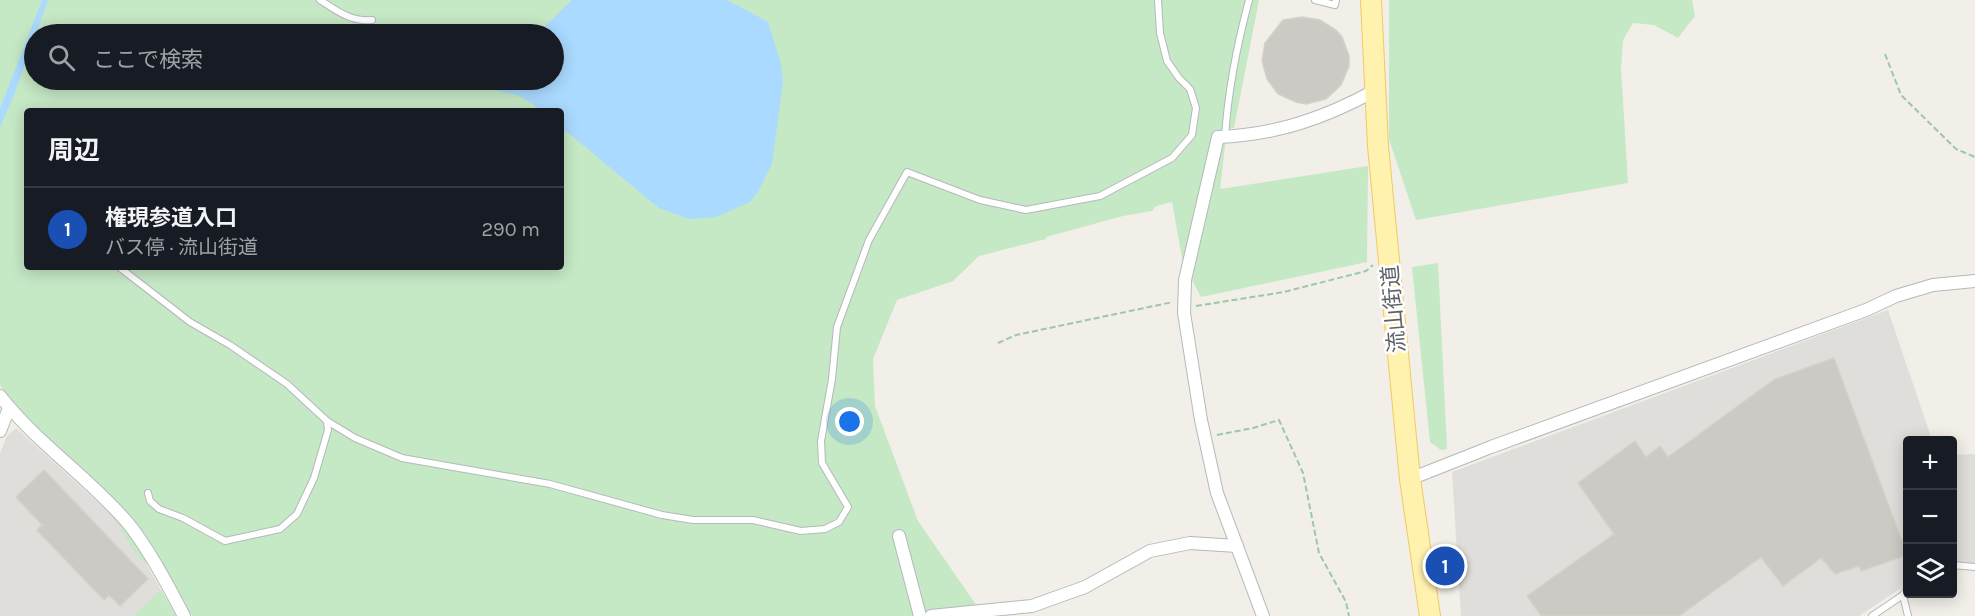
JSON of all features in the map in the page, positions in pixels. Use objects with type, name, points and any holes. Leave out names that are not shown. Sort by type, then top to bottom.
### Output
[{"type":"main road","name":"流山街道","points":[[1371,0],[1378,146],[1410,479],[1430,616]]},
{"type":"street","points":[[1263,616],[1217,493],[1205,438],[1184,304],[1185,280],[1218,137],[1304,123],[1339,110],[1376,90]]},
{"type":"street","points":[[1410,479],[1491,447],[1866,310],[1896,296],[1933,285],[1975,281]]},
{"type":"street","points":[[0,396],[9,408],[128,524],[170,588],[184,616]]},
{"type":"street","points":[[0,431],[9,408]]},
{"type":"street","points":[[899,536],[920,616]]},
{"type":"street","points":[[931,616],[1032,606],[1084,587],[1150,551],[1190,543],[1237,546]]},
{"type":"lane","points":[[320,0],[359,21],[372,20]]},
{"type":"lane","points":[[123,270],[190,322],[230,345],[287,384],[327,421],[355,438],[402,458],[549,484],[662,515],[693,520],[753,520],[801,531],[825,529],[839,522],[848,507],[822,463],[821,441],[832,379],[837,327],[869,240],[907,172],[980,200],[1026,210],[1100,196],[1172,158],[1192,135],[1196,108],[1190,89],[1167,61],[1160,33],[1158,0]]},
{"type":"lane","points":[[1225,137],[1227,102],[1249,0]]},
{"type":"lane","points":[[1315,0],[1335,5],[1336,0]]},
{"type":"lane","points":[[148,493],[150,501],[159,509],[183,518],[225,542],[280,529],[297,514],[314,478],[328,430],[327,421]]},
{"type":"lane","points":[[1957,565],[1975,567]]},
{"type":"lane","points":[[1872,616],[1903,595]]},
{"type":"lane","points":[[1904,598],[1908,616]]},
{"type":"path","points":[[1885,54],[1901,95],[1956,149],[1975,157]]},
{"type":"path","points":[[998,343],[1016,335],[1184,304],[1284,292],[1366,271],[1389,252]]},
{"type":"path","points":[[1205,438],[1279,420],[1303,474],[1319,553],[1346,602],[1349,616]]},
{"type":"shaded area","points":[[1888,310],[1931,436],[1903,436],[1903,587],[1859,616],[1461,616],[1452,472]]},
{"type":"shaded area","points":[[16,428],[125,527],[176,616],[0,616],[0,453],[7,436]]},
{"type":"shaded area","points":[[1975,454],[1975,568],[1957,566],[1957,455]]},
{"type":"green space","points":[[0,0],[1259,0],[1234,128],[1227,129],[1220,189],[1368,166],[1367,262],[1201,297],[1183,263],[1172,202],[1156,206],[1152,211],[1123,216],[979,256],[953,281],[897,300],[873,359],[875,406],[918,521],[979,609],[979,616],[192,616],[178,590],[136,555],[93,480],[20,414],[0,385]]},
{"type":"green space","points":[[1389,0],[1692,0],[1695,16],[1678,38],[1654,25],[1633,23],[1623,40],[1621,69],[1628,183],[1416,220],[1389,139]]},
{"type":"green space","points":[[1438,263],[1447,449],[1441,450],[1430,442],[1412,267]]},
{"type":"green space","points":[[161,590],[176,616],[134,616]]},
{"type":"water","points":[[42,0],[48,0],[39,24],[33,24]]},
{"type":"water","points":[[572,0],[727,0],[768,22],[781,64],[783,81],[772,164],[750,202],[716,217],[689,219],[659,208],[564,129],[564,108],[538,108],[517,95],[495,90],[564,90],[564,24],[547,24]]},
{"type":"water","points":[[24,47],[24,67],[0,127],[0,109]]},
{"type":"building","points":[[1302,17],[1320,20],[1336,30],[1342,37],[1349,56],[1349,66],[1341,85],[1326,99],[1306,104],[1278,94],[1267,79],[1262,61],[1265,43],[1283,20]]},
{"type":"building","points":[[1834,358],[1903,544],[1903,556],[1861,571],[1859,566],[1835,574],[1821,558],[1783,586],[1761,557],[1679,616],[1541,616],[1527,596],[1614,534],[1578,483],[1635,441],[1646,457],[1660,446],[1668,457],[1775,379]]},
{"type":"building","points":[[44,470],[148,579],[120,606],[109,595],[104,600],[37,530],[42,525],[16,497]]},
{"type":"place","name":"権現参道入口","points":[[1445,566]]}]
